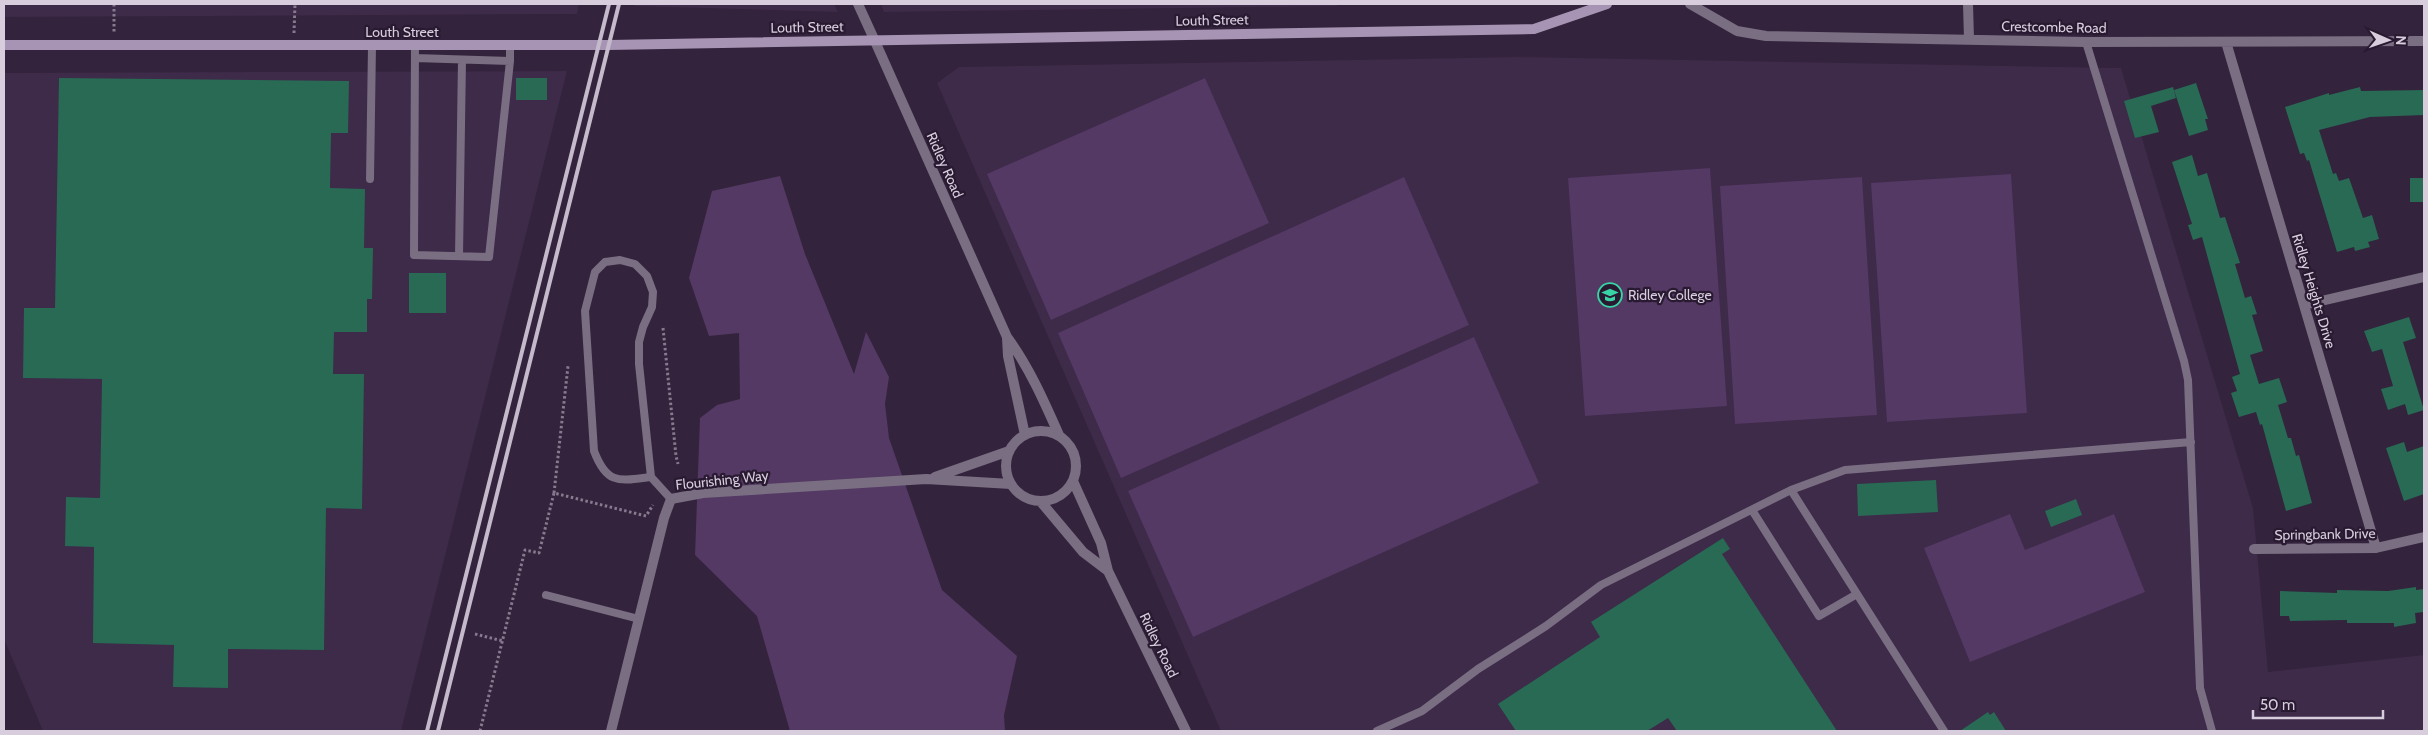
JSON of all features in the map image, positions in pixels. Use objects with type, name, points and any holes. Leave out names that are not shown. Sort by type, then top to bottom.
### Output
[{"type":"main road","name":"Louth Street","points":[[4,44],[114,46],[510,45],[1534,29],[1607,4]]},
{"type":"street","name":"Ridley Road","points":[[858,4],[1007,337],[1039,391],[1059,435]]},
{"type":"street","name":"Crestcombe Road","points":[[1690,4],[1737,32],[1766,36],[2086,42],[2424,41]]},
{"type":"street","points":[[1968,4],[1969,39]]},
{"type":"street","name":"Ridley Heights Drive","points":[[2226,42],[2376,548]]},
{"type":"street","points":[[2304,305],[2424,277]]},
{"type":"street","name":"Ridley Road","points":[[1007,337],[1008,356],[1025,435]]},
{"type":"street","points":[[1041,432],[1059,435],[1072,451],[1076,461],[1073,481],[1063,494],[1053,500],[1041,502],[1024,497],[1011,484],[1006,473],[1009,451],[1025,435],[1041,432]]},
{"type":"street","name":"Flourishing Way","points":[[926,480],[1009,451]]},
{"type":"street","name":"Flourishing Way","points":[[611,731],[664,518],[671,499],[703,493],[926,480],[1011,484]]},
{"type":"street","name":"Ridley Road","points":[[1073,481],[1101,543],[1108,571],[1186,731]]},
{"type":"street","name":"Ridley Road","points":[[1041,502],[1084,552],[1108,571]]},
{"type":"street","name":"Springbank Drive","points":[[2254,549],[2376,548],[2424,537]]},
{"type":"lane","points":[[2086,42],[2184,361],[2188,390],[2200,688],[2212,731]]},
{"type":"lane","points":[[415,45],[414,255],[489,257],[510,61],[510,45]]},
{"type":"lane","points":[[370,179],[372,46]]},
{"type":"lane","points":[[415,58],[510,61]]},
{"type":"lane","points":[[459,256],[462,60]]},
{"type":"lane","points":[[651,477],[620,481],[609,477],[600,467],[594,451],[584,312],[595,272],[605,262],[620,260],[635,264],[647,276],[653,292],[652,308],[643,327],[639,342],[639,364],[651,477],[671,499]]},
{"type":"lane","points":[[1377,731],[1422,711],[1478,669],[1546,626],[1601,586],[1792,490],[1844,470],[2190,442]]},
{"type":"lane","points":[[1792,490],[1944,731]]},
{"type":"lane","points":[[1752,510],[1819,616],[1857,594]]},
{"type":"lane","points":[[546,595],[638,619]]},
{"type":"path","points":[[114,4],[114,46]]},
{"type":"path","points":[[294,46],[295,4]]},
{"type":"path","points":[[663,328],[678,464]]},
{"type":"path","points":[[480,731],[525,550],[539,553],[554,493],[568,366]]},
{"type":"path","points":[[554,493],[646,516],[653,505]]},
{"type":"path","points":[[475,634],[503,641]]},
{"type":"shaded area","points":[[4,4],[579,4],[577,14],[4,17]]},
{"type":"shaded area","points":[[635,4],[834,4],[838,12],[634,6]]},
{"type":"shaded area","points":[[881,4],[1337,4],[1337,6],[884,12]]},
{"type":"shaded area","name":"Ridley College","points":[[1518,57],[2121,68],[2253,508],[2268,672],[2424,655],[2424,731],[1221,731],[937,83],[959,67]]},
{"type":"shaded area","points":[[567,71],[401,731],[43,731],[4,639],[4,73]]},
{"type":"shaded area","points":[[1205,78],[1269,223],[1051,320],[987,174]]},
{"type":"shaded area","points":[[1710,168],[1727,406],[1585,416],[1568,178]]},
{"type":"shaded area","points":[[2011,174],[2027,413],[1887,422],[1871,183]]},
{"type":"shaded area","points":[[780,176],[805,254],[854,374],[866,332],[889,377],[885,404],[889,438],[942,590],[1017,656],[1004,715],[1005,731],[790,731],[757,616],[695,555],[700,418],[717,405],[740,399],[739,333],[709,336],[689,278],[712,191]]},
{"type":"shaded area","points":[[1404,177],[1469,325],[1121,478],[1058,333]]},
{"type":"shaded area","points":[[1862,177],[1877,415],[1735,424],[1720,186]]},
{"type":"shaded area","points":[[1474,337],[1539,483],[1193,637],[1128,491]]},
{"type":"shaded area","points":[[2010,514],[2025,550],[2114,514],[2145,592],[1970,662],[1924,548]]},
{"type":"building","points":[[59,78],[349,81],[348,133],[331,133],[330,188],[365,189],[364,248],[373,248],[372,299],[367,299],[367,332],[334,332],[333,374],[364,374],[362,509],[326,508],[324,650],[228,649],[228,688],[173,687],[174,645],[93,643],[94,547],[65,546],[66,497],[100,498],[102,379],[23,378],[24,308],[55,308]]},
{"type":"building","points":[[516,78],[547,78],[547,100],[516,100]]},
{"type":"building","points":[[2196,83],[2208,119],[2205,119],[2208,130],[2189,136],[2174,90]]},
{"type":"building","points":[[2173,87],[2176,98],[2151,106],[2159,132],[2135,138],[2124,101]]},
{"type":"building","points":[[2360,87],[2361,91],[2424,90],[2424,115],[2370,117],[2319,130],[2333,174],[2336,173],[2339,181],[2349,178],[2363,218],[2372,215],[2379,239],[2368,242],[2370,247],[2355,251],[2354,247],[2337,252],[2309,160],[2307,161],[2304,153],[2300,154],[2285,107],[2329,93],[2329,95]]},
{"type":"building","points":[[2192,155],[2198,176],[2207,173],[2220,218],[2225,217],[2240,263],[2235,264],[2245,298],[2251,296],[2257,314],[2252,315],[2263,351],[2250,355],[2259,384],[2279,378],[2287,402],[2278,405],[2288,438],[2291,438],[2296,456],[2299,455],[2312,503],[2286,511],[2262,424],[2260,425],[2256,412],[2239,417],[2231,393],[2237,391],[2232,377],[2240,374],[2202,237],[2193,240],[2188,225],[2192,224],[2172,162]]},
{"type":"building","points":[[2410,178],[2424,178],[2424,202],[2410,202]]},
{"type":"building","points":[[409,273],[446,273],[446,313],[409,313]]},
{"type":"building","points":[[2409,317],[2416,338],[2403,342],[2424,410],[2408,415],[2405,404],[2388,410],[2381,389],[2393,386],[2382,349],[2372,352],[2364,331]]},
{"type":"building","points":[[2404,442],[2407,452],[2424,446],[2424,494],[2404,501],[2386,448]]},
{"type":"building","points":[[1936,480],[1938,512],[1858,516],[1857,484]]},
{"type":"building","points":[[2076,499],[2082,515],[2051,527],[2045,511]]},
{"type":"building","points":[[1723,538],[1730,549],[1722,554],[1837,731],[1677,731],[1668,718],[1647,731],[1516,731],[1498,704],[1600,637],[1591,622]]},
{"type":"building","points":[[2416,587],[2416,590],[2424,589],[2424,612],[2415,613],[2416,623],[2394,627],[2394,623],[2347,623],[2347,620],[2290,621],[2289,616],[2280,616],[2280,591],[2337,593],[2337,590],[2388,591]]},
{"type":"building","points":[[1988,712],[1990,715],[1994,712],[2006,731],[1960,731]]},
{"type":"railway","points":[[427,731],[609,4]]},
{"type":"railway","points":[[438,731],[619,4]]},
{"type":"place","name":"Ridley College","points":[[1610,295]]}]
